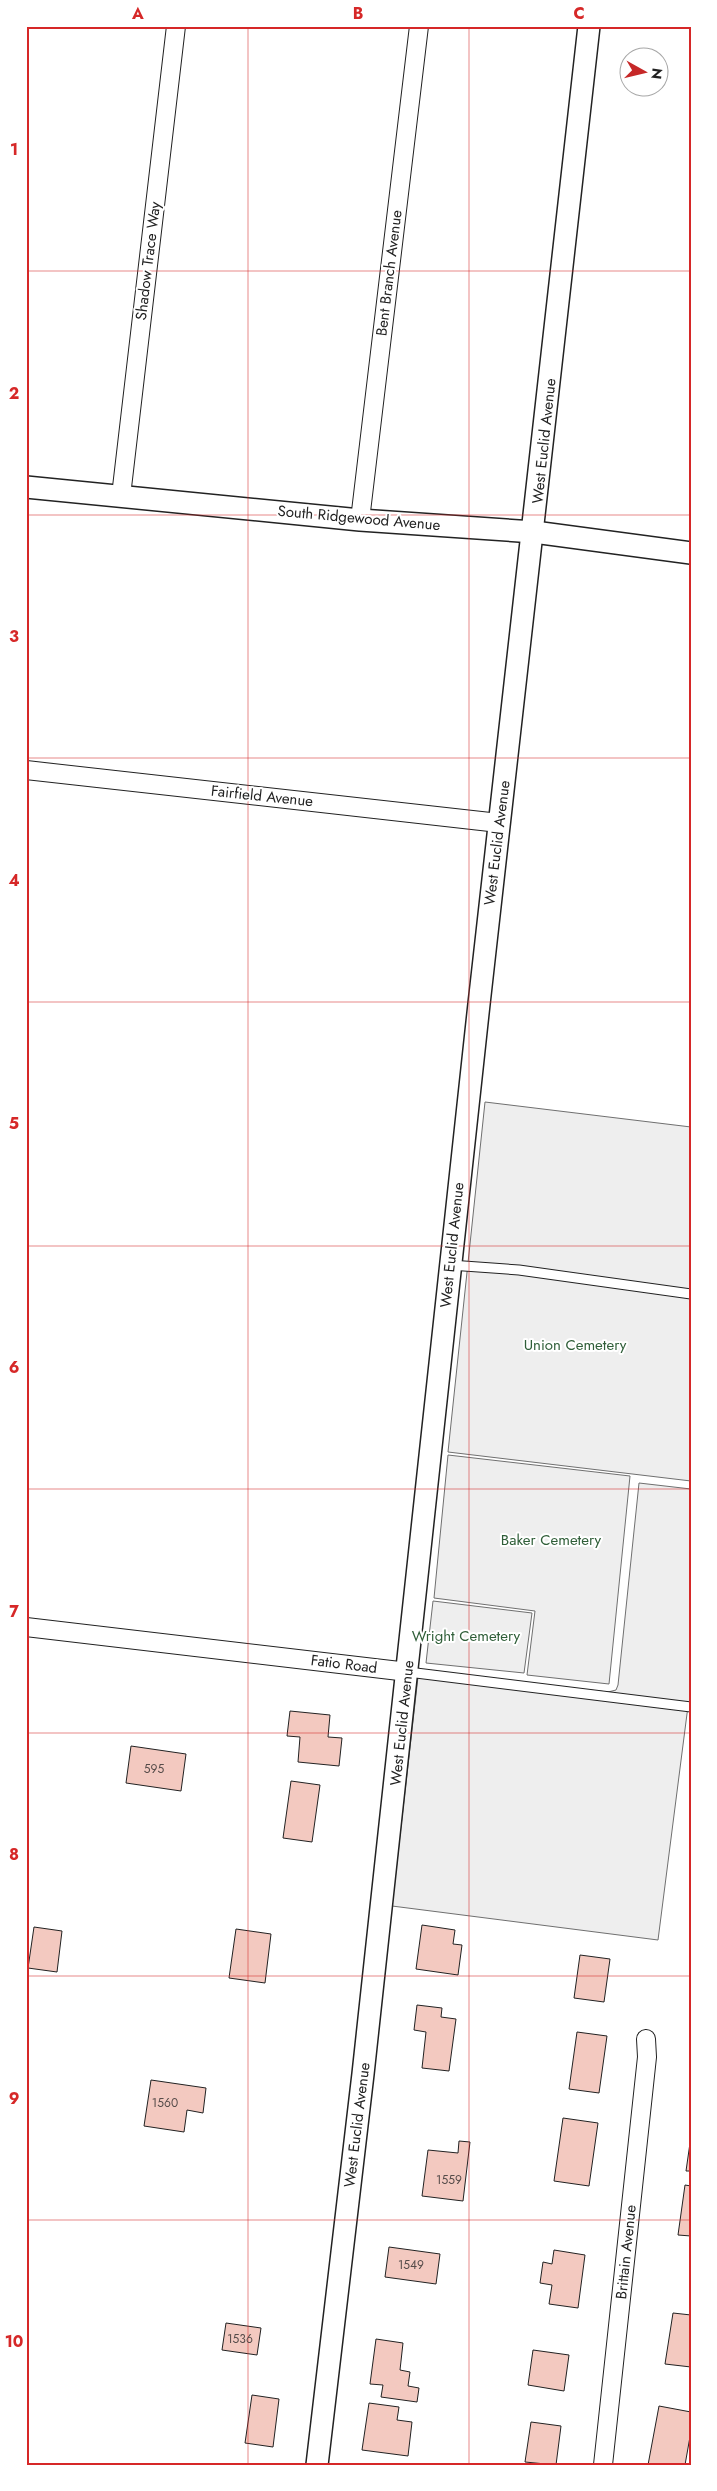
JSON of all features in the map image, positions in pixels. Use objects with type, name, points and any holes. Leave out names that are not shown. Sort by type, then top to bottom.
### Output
[{"type":"street","name":"Shadow Trace Way","points":[[120,496],[176,26]]},
{"type":"street","name":"Bent Branch Avenue","points":[[360,520],[419,26]]},
{"type":"street","name":"West Euclid Avenue","points":[[317,2465],[408,1672],[450,1265],[499,823],[534,532],[589,26]]},
{"type":"street","name":"South Ridgewood Avenue","points":[[26,487],[360,520],[534,532],[691,553]]},
{"type":"street","name":"Fairfield Avenue","points":[[26,770],[499,823]]},
{"type":"street","name":"Fatio Road","points":[[26,1627],[408,1672]]},
{"type":"street","name":"Brittain Avenue","points":[[603,2465],[646,2066],[646,2039]]},
{"type":"lane","points":[[450,1265],[520,1270],[691,1294]]},
{"type":"lane","name":"Fatio Road","points":[[408,1672],[691,1707]]},
{"type":"green space","name":"Union Cemetery","points":[[485,1102],[691,1127],[691,1481],[448,1452]]},
{"type":"green space","name":"Baker Cemetery","points":[[448,1455],[630,1476],[609,1684],[527,1675],[535,1611],[434,1598]]},
{"type":"green space","points":[[639,1483],[691,1489],[691,1706],[688,1706],[658,1940],[392,1906],[419,1668],[425,1672],[608,1692],[616,1690]]},
{"type":"green space","name":"Wright Cemetery","points":[[433,1601],[532,1613],[524,1673],[426,1663]]},
{"type":"building","points":[[290,1711],[330,1715],[328,1737],[342,1738],[339,1766],[298,1762],[300,1737],[287,1736]]},
{"type":"building","points":[[131,1746],[186,1754],[181,1791],[126,1783]]},
{"type":"building","points":[[291,1781],[320,1785],[312,1842],[283,1838]]},
{"type":"building","points":[[422,1925],[455,1930],[453,1944],[462,1945],[458,1975],[416,1969]]},
{"type":"building","points":[[34,1927],[62,1931],[57,1972],[28,1968]]},
{"type":"building","points":[[236,1929],[271,1934],[265,1983],[229,1978]]},
{"type":"building","points":[[580,1955],[610,1959],[604,2002],[574,1998]]},
{"type":"building","points":[[417,2005],[442,2008],[441,2017],[456,2019],[449,2071],[422,2068],[426,2032],[414,2030]]},
{"type":"building","points":[[577,2032],[607,2036],[599,2093],[569,2089]]},
{"type":"building","points":[[151,2080],[206,2088],[203,2113],[187,2110],[184,2132],[144,2126]]},
{"type":"building","points":[[563,2118],[598,2123],[589,2186],[554,2181]]},
{"type":"building","points":[[691,2136],[691,2171],[686,2171]]},
{"type":"building","points":[[459,2141],[470,2142],[463,2201],[422,2196],[428,2150],[458,2153]]},
{"type":"building","points":[[685,2185],[691,2186],[691,2236],[678,2235]]},
{"type":"building","points":[[389,2247],[440,2254],[436,2284],[385,2277]]},
{"type":"building","points":[[554,2250],[585,2255],[578,2308],[549,2304],[552,2285],[540,2283],[543,2262],[552,2264]]},
{"type":"building","points":[[673,2313],[691,2315],[691,2367],[665,2364]]},
{"type":"building","points":[[226,2323],[261,2328],[257,2355],[222,2350]]},
{"type":"building","points":[[376,2339],[403,2343],[400,2370],[410,2372],[408,2386],[419,2388],[417,2402],[381,2397],[383,2385],[370,2384]]},
{"type":"building","points":[[533,2350],[569,2355],[564,2391],[528,2385]]},
{"type":"building","points":[[252,2395],[279,2399],[273,2447],[245,2443]]},
{"type":"building","points":[[369,2403],[399,2407],[397,2420],[412,2422],[408,2456],[362,2450]]},
{"type":"building","points":[[659,2406],[691,2412],[691,2431],[685,2465],[648,2465]]},
{"type":"building","points":[[531,2422],[561,2426],[556,2465],[525,2462]]}]
